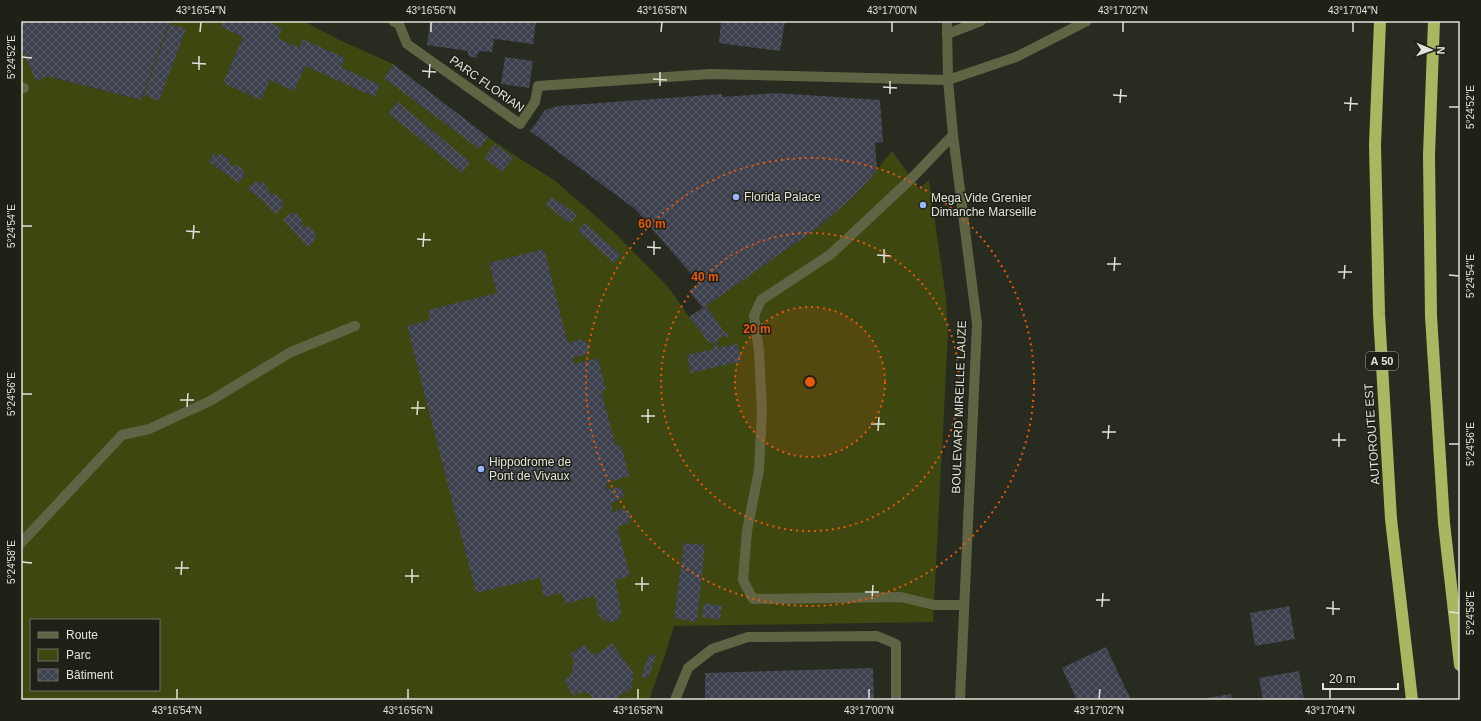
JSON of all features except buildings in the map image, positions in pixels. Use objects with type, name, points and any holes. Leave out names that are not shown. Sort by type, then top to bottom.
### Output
[{"type":"highway","name":"AUTOROUTE EST","points":[[1380,21],[1375,145],[1379,314],[1392,519],[1412,700]]},
{"type":"highway","points":[[1434,21],[1429,155],[1431,316],[1444,523],[1460,665]]},
{"type":"street","name":"PARC FLORIAN","points":[[393,21],[399,24],[407,44],[520,124],[535,102],[538,86],[710,74],[948,80]]},
{"type":"street","name":"BOULEVARD MIREILLE LAUZE","points":[[947,21],[948,80],[953,135],[977,324],[960,700]]},
{"type":"street","points":[[947,34],[981,21]]},
{"type":"street","points":[[948,80],[1016,57],[1087,21]]},
{"type":"street","points":[[953,135],[912,178],[831,254],[761,300],[754,316],[759,351],[762,410],[759,470],[747,531],[743,580],[753,599],[901,597],[934,605],[964,605]]},
{"type":"street","points":[[21,543],[122,435],[149,429],[210,401],[291,352],[355,326]]},
{"type":"street","points":[[675,700],[688,668],[712,649],[748,637],[877,636],[896,644],[896,700]]},
{"type":"green space","name":"Hippodrome de Pont de Vivaux","points":[[170,21],[304,21],[335,38],[393,64],[488,137],[554,180],[615,233],[669,288],[689,317],[816,229],[864,186],[892,151],[919,189],[929,180],[946,298],[948,333],[933,622],[674,626],[649,700],[21,700],[21,22],[47,76],[141,100]]},
{"type":"place","name":"Florida Palace","points":[[736,197]]},
{"type":"place","name":"Mega Vide Grenier Dimanche Marseille","points":[[923,205]]},
{"type":"place","name":"Hippodrome de Pont de Vivaux","points":[[481,469]]}]
